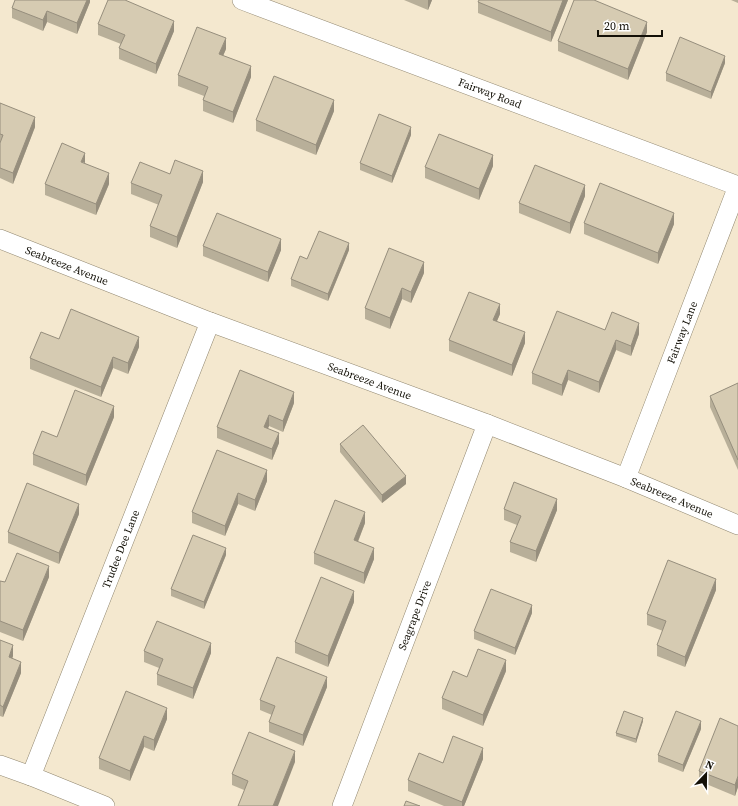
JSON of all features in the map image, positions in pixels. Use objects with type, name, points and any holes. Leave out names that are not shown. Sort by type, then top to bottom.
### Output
[{"type":"street","name":"Fairway Road","points":[[242,0],[738,186]]},
{"type":"street","name":"Fairway Lane","points":[[626,478],[738,186]]},
{"type":"street","name":"Seabreeze Avenue","points":[[0,239],[210,322],[487,424],[626,478],[738,525]]},
{"type":"street","name":"Trudee Dee Lane","points":[[31,776],[210,322]]},
{"type":"street","name":"Seagrape Drive","points":[[342,806],[487,424]]},
{"type":"street","points":[[0,765],[106,806]]},
{"type":"building","points":[[15,0],[87,0],[77,23],[47,11],[43,20],[12,8]]},
{"type":"building","points":[[108,0],[125,0],[174,21],[156,64],[119,48],[125,35],[98,24]]},
{"type":"building","points":[[479,0],[563,0],[551,32],[478,2]]},
{"type":"building","points":[[574,0],[594,0],[647,22],[628,69],[558,41]]},
{"type":"building","points":[[197,27],[226,38],[219,54],[251,66],[233,112],[203,100],[208,87],[178,75]]},
{"type":"building","points":[[680,37],[725,56],[711,92],[666,73]]},
{"type":"building","points":[[274,76],[334,100],[316,145],[256,120]]},
{"type":"building","points":[[0,103],[35,117],[13,173],[0,168],[0,143],[3,135],[0,134]]},
{"type":"building","points":[[379,114],[411,127],[392,176],[360,163]]},
{"type":"building","points":[[439,134],[493,155],[479,189],[425,167]]},
{"type":"building","points":[[62,143],[85,153],[81,162],[109,173],[96,204],[45,184]]},
{"type":"building","points":[[175,160],[203,171],[177,237],[150,226],[162,195],[131,183],[140,162],[170,174]]},
{"type":"building","points":[[535,165],[585,185],[570,223],[519,203]]},
{"type":"building","points":[[600,183],[674,213],[658,253],[584,223]]},
{"type":"building","points":[[217,213],[281,239],[268,272],[203,246]]},
{"type":"building","points":[[319,231],[349,243],[328,294],[291,279],[300,256],[307,259]]},
{"type":"building","points":[[389,248],[424,262],[411,292],[402,288],[390,318],[365,308]]},
{"type":"building","points":[[469,292],[500,304],[493,320],[525,332],[512,365],[449,340]]},
{"type":"building","points":[[71,309],[139,337],[128,363],[113,357],[101,387],[30,358],[41,332],[59,339]]},
{"type":"building","points":[[557,311],[605,330],[612,312],[639,323],[631,346],[616,340],[599,382],[568,370],[562,385],[532,373]]},
{"type":"building","points":[[240,370],[294,392],[283,421],[269,415],[264,427],[279,433],[272,449],[217,427]]},
{"type":"building","points":[[738,383],[738,460],[710,396]]},
{"type":"building","points":[[75,390],[114,406],[86,475],[33,454],[42,431],[57,437]]},
{"type":"building","points":[[363,425],[406,476],[382,495],[340,444]]},
{"type":"building","points":[[217,450],[267,470],[255,500],[238,493],[225,526],[192,512]]},
{"type":"building","points":[[514,482],[557,499],[536,551],[510,542],[521,516],[504,509]]},
{"type":"building","points":[[27,483],[79,504],[59,553],[8,532]]},
{"type":"building","points":[[335,500],[365,512],[354,540],[374,548],[364,573],[314,553]]},
{"type":"building","points":[[193,535],[226,548],[204,602],[171,589]]},
{"type":"building","points":[[17,553],[49,566],[23,630],[0,621],[0,581],[5,582]]},
{"type":"building","points":[[668,560],[716,579],[685,657],[657,645],[666,621],[647,614]]},
{"type":"building","points":[[321,577],[354,591],[328,656],[295,642]]},
{"type":"building","points":[[491,589],[532,605],[515,648],[474,631]]},
{"type":"building","points":[[157,621],[211,643],[193,688],[157,674],[163,659],[144,651]]},
{"type":"building","points":[[0,640],[13,645],[9,657],[21,662],[3,707],[0,705]]},
{"type":"building","points":[[478,649],[506,660],[483,715],[442,698],[453,671],[467,677]]},
{"type":"building","points":[[277,657],[327,677],[303,735],[269,722],[275,706],[260,700]]},
{"type":"building","points":[[126,691],[167,708],[154,740],[144,736],[130,771],[99,758]]},
{"type":"building","points":[[624,711],[643,718],[636,739],[616,733]]},
{"type":"building","points":[[676,711],[701,721],[683,765],[658,755]]},
{"type":"building","points":[[720,718],[738,726],[738,776],[735,785],[699,771]]},
{"type":"building","points":[[249,732],[295,751],[273,806],[238,806],[248,781],[232,774]]},
{"type":"building","points":[[453,736],[483,748],[462,802],[408,780],[419,753],[443,763]]},
{"type":"building","points":[[406,801],[420,806],[404,806]]}]
